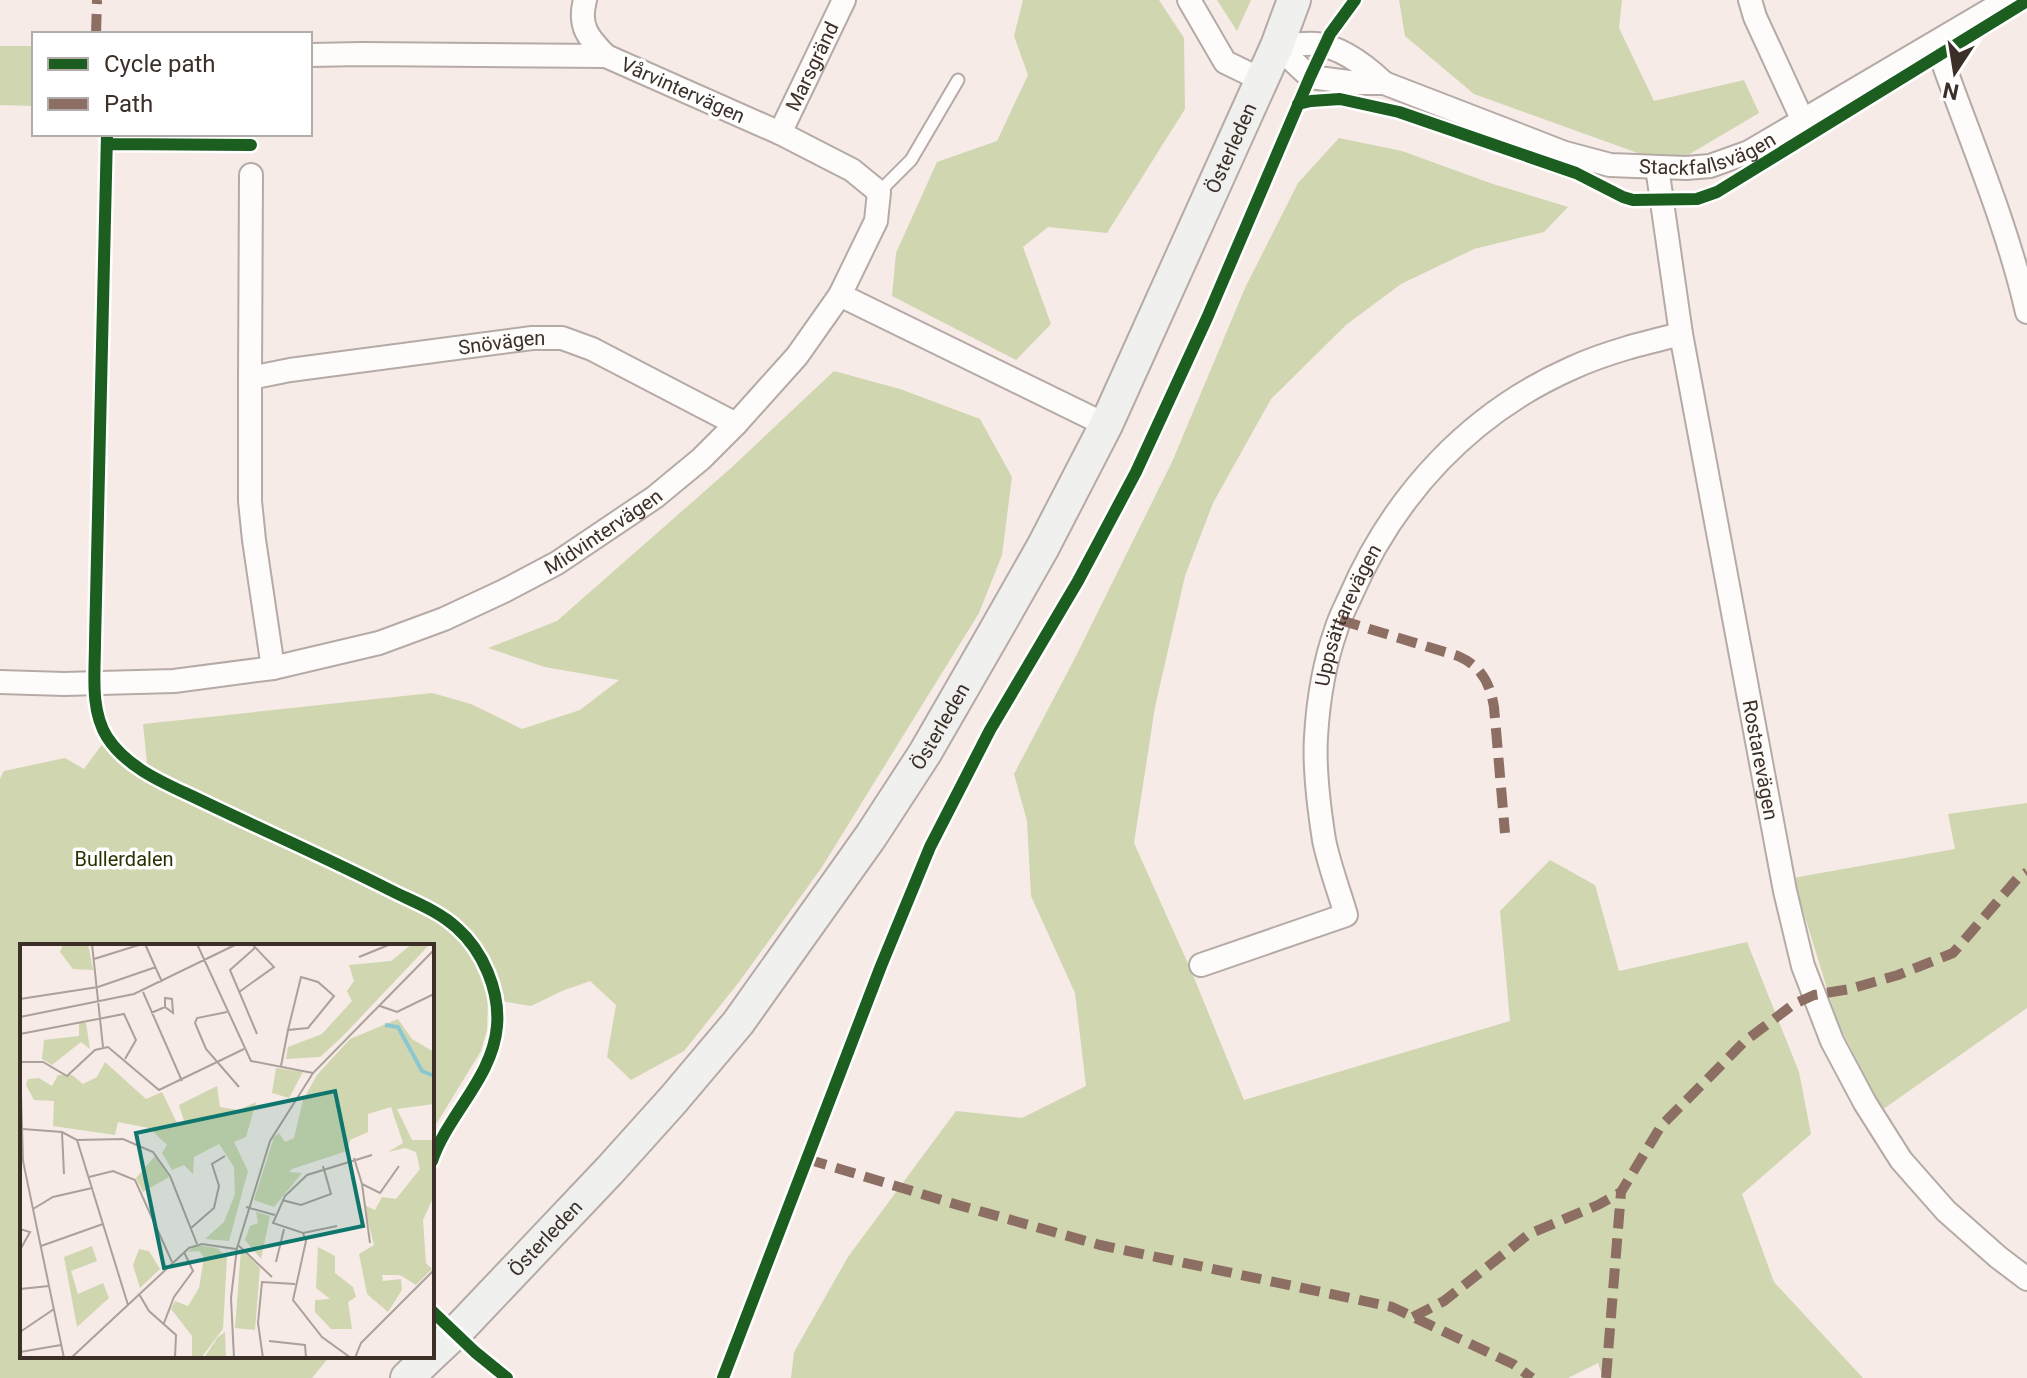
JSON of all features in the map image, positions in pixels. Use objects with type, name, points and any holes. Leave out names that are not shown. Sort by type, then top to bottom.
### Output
[{"type":"main road","name":"Österleden","points":[[434,1352],[610,1170],[738,1023],[871,836],[925,753],[1043,547],[1106,425],[1262,80],[1294,0]]},
{"type":"main road","name":"Österleden","points":[[407,1378],[428,1358]]},
{"type":"street","points":[[585,0],[581,14],[589,39],[606,56]]},
{"type":"street","name":"Marsgränd","points":[[780,133],[844,0]]},
{"type":"street","points":[[1189,0],[1225,62],[1262,80]]},
{"type":"street","points":[[1750,0],[1803,121]]},
{"type":"street","name":"Stackfallsvägen","points":[[1277,46],[1324,46],[1363,64],[1384,83],[1565,153],[1610,165],[1710,166],[1749,152],[2007,0]]},
{"type":"street","points":[[1936,43],[1997,211],[2027,312]]},
{"type":"street","name":"Stackfallsvägen","points":[[1277,46],[1310,77],[1384,83]]},
{"type":"street","name":"Vårvintervägen","points":[[312,55],[606,56],[780,133],[852,170],[879,192]]},
{"type":"street","name":"Rostarevägen","points":[[1657,167],[1681,334],[1785,891],[1803,966],[1832,1041],[1865,1103],[1901,1160],[1946,1211],[2027,1279]]},
{"type":"street","points":[[251,175],[250,501],[273,668]]},
{"type":"street","points":[[879,192],[876,221],[840,295],[1106,425]]},
{"type":"street","name":"Midvintervägen","points":[[0,682],[174,681],[273,668],[379,643],[444,619],[557,563],[655,497],[701,459],[736,424],[797,356],[840,295]]},
{"type":"street","name":"Uppsättarevägen","points":[[1201,965],[1346,915],[1324,841],[1318,790],[1316,740],[1322,686],[1335,630],[1357,580],[1383,533],[1413,489],[1453,447],[1526,392],[1571,368],[1620,350],[1681,334]]},
{"type":"street","name":"Snövägen","points":[[250,378],[532,338],[562,338],[592,349],[736,424]]},
{"type":"lane","points":[[879,192],[911,160],[958,80]]},
{"type":"green space","points":[[1023,0],[1159,0],[1184,38],[1185,109],[1107,233],[1048,227],[1023,247],[1051,324],[1016,360],[892,296],[896,253],[937,162],[997,141],[1028,75],[1014,36]]},
{"type":"green space","points":[[1217,0],[1251,0],[1237,31]]},
{"type":"green space","points":[[1399,0],[1622,0],[1619,28],[1654,101],[1744,80],[1759,113],[1671,165],[1474,94],[1405,36]]},
{"type":"green space","points":[[0,46],[32,46],[32,106],[0,105]]},
{"type":"green space","points":[[1339,138],[1402,151],[1568,207],[1544,232],[1474,249],[1401,284],[1346,325],[1271,399],[1213,503],[1185,576],[1155,707],[1134,843],[1244,1100],[1510,1021],[1500,911],[1550,860],[1595,885],[1619,971],[1747,942],[1799,1072],[1811,1134],[1742,1194],[1774,1282],[1863,1378],[1603,1378],[1598,1363],[1568,1378],[791,1378],[794,1352],[848,1257],[956,1111],[1022,1118],[1086,1086],[1075,993],[1031,896],[1027,821],[1014,774],[1172,462],[1245,288],[1298,183]]},
{"type":"green space","name":"Bullerdalen","points":[[834,371],[900,389],[980,419],[1012,477],[1002,555],[979,613],[822,867],[739,982],[684,1051],[631,1080],[607,1057],[616,1005],[590,981],[531,1006],[488,999],[487,1030],[481,1051],[434,1128],[434,944],[20,944],[20,1358],[328,1358],[312,1378],[0,1378],[0,779],[4,771],[65,758],[84,769],[106,739],[148,773],[143,724],[432,693],[471,704],[522,729],[580,710],[619,680],[545,667],[488,648],[557,621],[731,468]]},
{"type":"green space","points":[[2027,803],[2027,1008],[1882,1110],[1837,1021],[1793,878],[1955,849],[1948,814]]},
{"type":"marked path","points":[[96,32],[97,0]]},
{"type":"marked path","points":[[1340,620],[1458,656],[1478,670],[1487,683],[1494,707],[1505,833]]},
{"type":"marked path","points":[[1606,1378],[1621,1192],[1661,1126],[1745,1041],[1794,1004],[1814,995],[1850,989],[1898,975],[1953,953],[2017,879],[2027,872]]},
{"type":"marked path","points":[[807,1159],[1100,1245],[1392,1307],[1513,1364],[1532,1378]]},
{"type":"marked path","points":[[1413,1317],[1444,1301],[1529,1234],[1621,1192]]},
{"type":"cycle path","points":[[723,1378],[881,966],[930,847],[990,730],[1078,581],[1136,472],[1207,318],[1310,77],[1330,34],[1355,0]]},
{"type":"cycle path","points":[[1298,104],[1340,99],[1399,112],[1576,173],[1633,200],[1697,199],[1717,192],[2027,1]]},
{"type":"cycle path","points":[[107,136],[94,666],[98,715],[115,748],[147,774],[433,911],[457,928],[475,948],[488,972],[496,999],[494,1045],[479,1079],[448,1127],[434,1156]]},
{"type":"cycle path","points":[[107,144],[251,145]]},
{"type":"cycle path","points":[[434,1313],[507,1378]]}]
